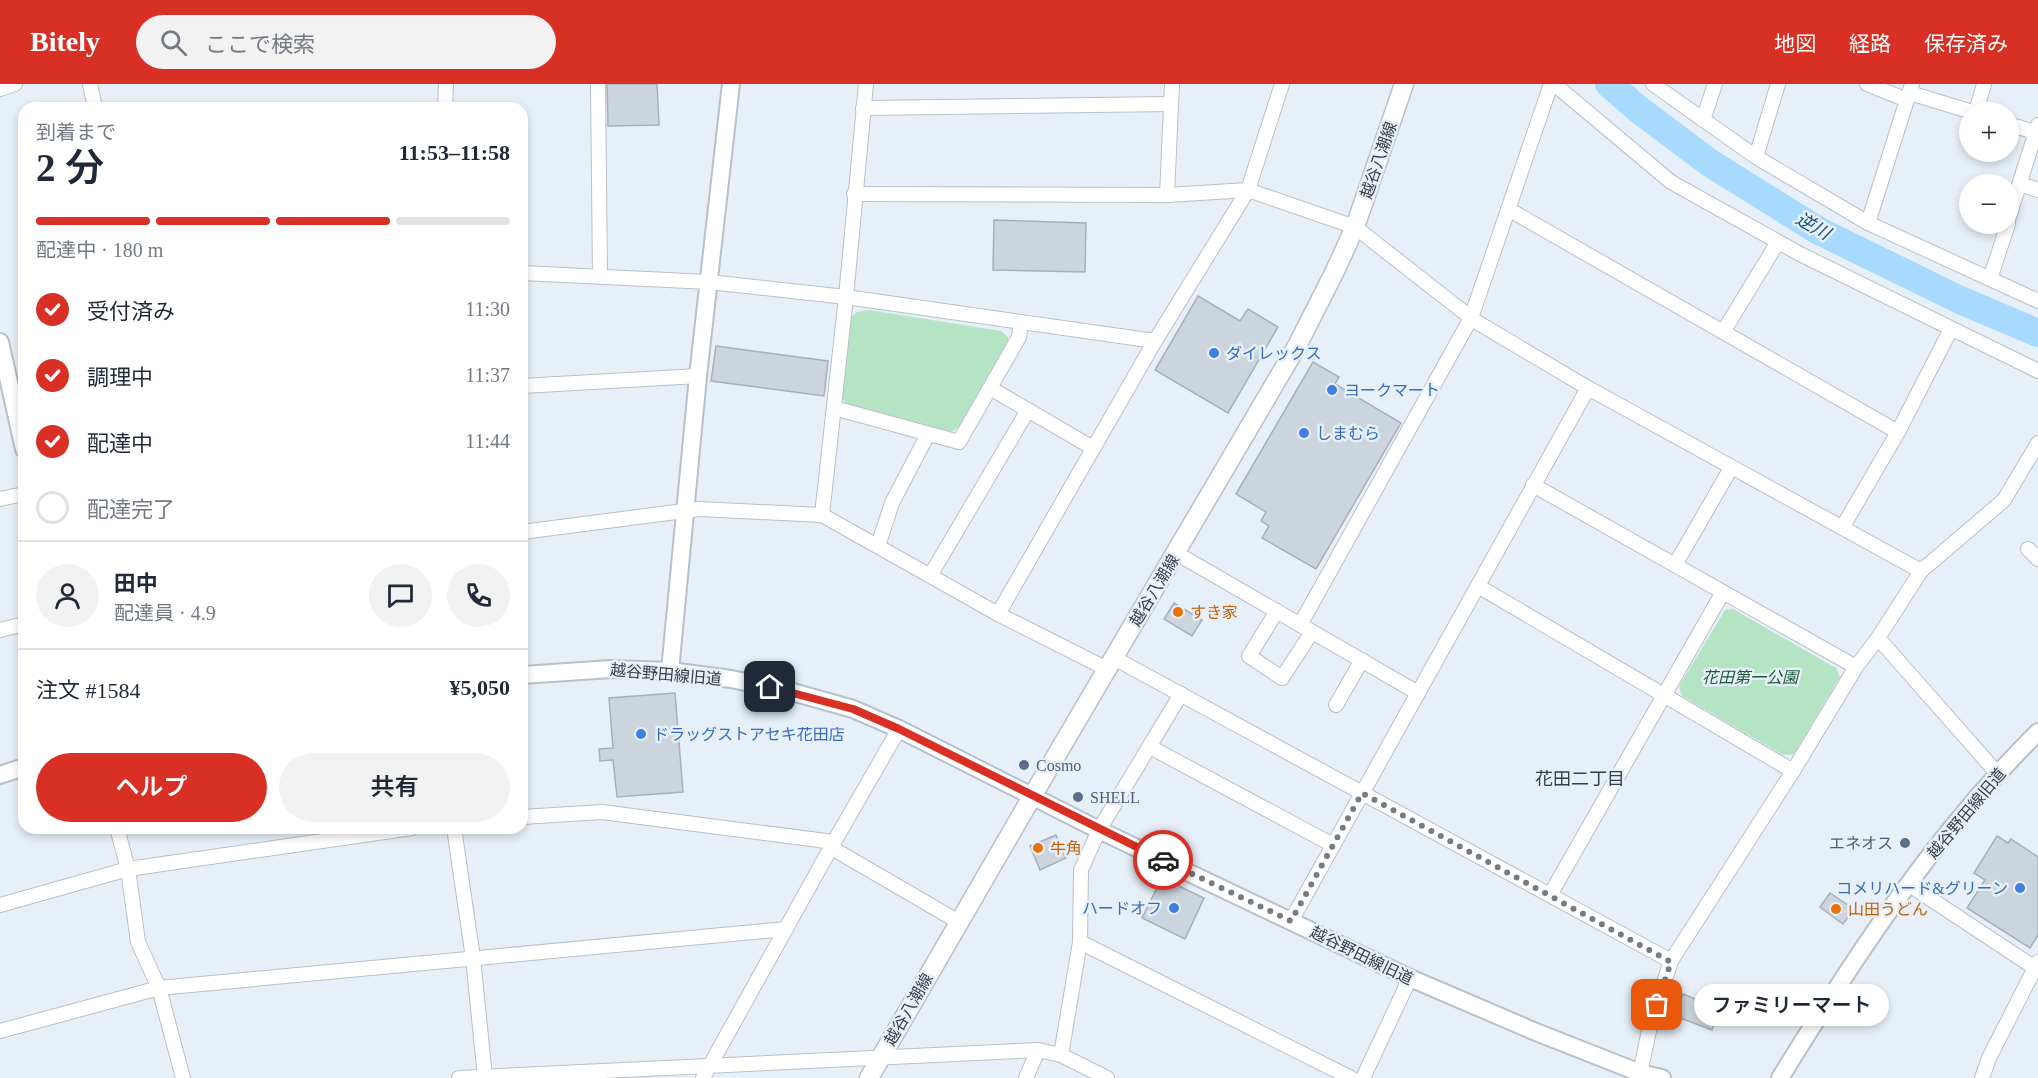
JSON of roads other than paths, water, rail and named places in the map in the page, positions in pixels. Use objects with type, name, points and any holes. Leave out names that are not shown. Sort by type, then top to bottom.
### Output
[{"type":"main road","name":"越谷八潮線","points":[[869,1078],[1301,339],[1355,227],[1404,84]]},
{"type":"street","points":[[0,89],[15,84]]},
{"type":"street","points":[[90,84],[94,102]]},
{"type":"street","points":[[445,102],[446,84]]},
{"type":"street","points":[[598,84],[600,277]]},
{"type":"street","points":[[670,671],[684,511],[731,84]]},
{"type":"street","points":[[822,515],[866,84]]},
{"type":"street","points":[[1167,195],[1172,84]]},
{"type":"street","points":[[998,614],[1155,341],[1248,190],[1282,84]]},
{"type":"street","points":[[1277,611],[1249,656],[1281,678],[1471,318],[1553,84],[1671,182],[1778,242],[2038,371]]},
{"type":"street","points":[[1653,84],[1756,157],[1868,223],[2038,301]]},
{"type":"street","points":[[1703,120],[1715,84]]},
{"type":"street","points":[[1756,157],[1778,84]]},
{"type":"street","points":[[1867,84],[1910,92],[1959,107]]},
{"type":"street","points":[[1978,102],[1984,84]]},
{"type":"street","points":[[1868,223],[1910,92]]},
{"type":"street","points":[[863,108],[1171,104]]},
{"type":"street","points":[[2019,126],[2037,130],[2019,187]]},
{"type":"street","points":[[2020,184],[2038,190]]},
{"type":"street","points":[[854,194],[1167,195],[1248,190],[1355,227],[1471,318],[1588,388],[1921,571]]},
{"type":"street","points":[[1508,209],[1898,432]]},
{"type":"street","points":[[1990,279],[2004,234]]},
{"type":"street","points":[[1723,332],[1778,242]]},
{"type":"street","points":[[528,273],[709,282],[846,297],[1155,341]]},
{"type":"street","points":[[834,408],[959,442],[1018,337],[1021,322]]},
{"type":"street","points":[[1842,528],[1898,432],[1951,329]]},
{"type":"street","points":[[0,342],[18,422]]},
{"type":"street","points":[[528,386],[699,376]]},
{"type":"street","points":[[990,388],[1093,448]]},
{"type":"street","points":[[1291,921],[1588,388]]},
{"type":"street","points":[[930,576],[1028,410]]},
{"type":"street","points":[[878,546],[892,503],[928,434]]},
{"type":"street","points":[[1639,1075],[1650,1026],[1671,962],[1793,771],[1856,667],[1878,638],[1921,571],[2004,500],[2038,443]]},
{"type":"street","points":[[1674,565],[1731,468]]},
{"type":"street","points":[[1533,485],[1856,667]]},
{"type":"street","points":[[0,499],[18,495]]},
{"type":"street","points":[[528,531],[699,509],[822,515],[998,614],[1181,694],[1671,962]]},
{"type":"street","points":[[1176,553],[1418,693]]},
{"type":"street","points":[[1478,586],[1793,771]]},
{"type":"street","points":[[1550,895],[1723,592]]},
{"type":"street","points":[[0,630],[18,626]]},
{"type":"street","points":[[1878,638],[1997,773]]},
{"type":"street","points":[[1336,705],[1362,660]]},
{"type":"street","name":"越谷野田線旧道","points":[[528,675],[610,669],[670,671],[731,679],[789,691],[853,709],[899,729],[1099,830],[1410,978],[1639,1075],[1662,1078]]},
{"type":"street","points":[[1061,1055],[1080,942],[1082,870],[1099,830],[1181,694]]},
{"type":"street","points":[[707,1072],[832,844],[899,729]]},
{"type":"street","name":"越谷野田線旧道","points":[[1781,1078],[1831,996],[1908,884],[1997,773],[2038,732]]},
{"type":"street","points":[[1150,747],[1333,845]]},
{"type":"street","points":[[0,775],[18,769]]},
{"type":"street","points":[[528,817],[602,812],[832,844],[959,922]]},
{"type":"street","points":[[119,834],[128,869],[138,942],[159,988],[183,1078]]},
{"type":"street","points":[[0,905],[128,869],[370,834]]},
{"type":"street","points":[[455,834],[473,958],[485,1077]]},
{"type":"street","points":[[1908,884],[2036,965],[1989,1058],[1982,1078]]},
{"type":"street","points":[[0,1031],[159,988],[786,929]]},
{"type":"street","points":[[1080,942],[1351,1078]]},
{"type":"street","points":[[1363,1078],[1410,978]]},
{"type":"street","points":[[1026,1078],[1038,1050]]},
{"type":"street","points":[[459,1078],[707,1072],[880,1058],[1038,1050],[1061,1055],[1107,1078]]},
{"type":"waterway","name":"逆川","points":[[1609,84],[1638,109],[1710,163],[1819,231],[1960,300],[2038,333]]},
{"type":"place","name":"ダイレックス","points":[[1214,353]]},
{"type":"place","name":"ヨークマート","points":[[1332,390]]},
{"type":"place","name":"しまむら","points":[[1304,433]]},
{"type":"place","name":"すき家","points":[[1178,612]]},
{"type":"place","name":"ドラッグストアセキ花田店","points":[[641,734]]},
{"type":"place","name":"Cosmo","points":[[1024,765]]},
{"type":"place","name":"SHELL","points":[[1078,797]]},
{"type":"place","name":"エネオス","points":[[1905,843]]},
{"type":"place","name":"牛角","points":[[1038,848]]},
{"type":"place","name":"コメリハード&グリーン","points":[[2020,888]]},
{"type":"place","name":"ハードオフ","points":[[1174,908]]},
{"type":"place","name":"山田うどん","points":[[1836,909]]},
{"type":"place","name":"ファミリーマート","points":[[1657,1005]]},
{"type":"district","name":"花田二丁目","points":[[1580,779]]},
{"type":"park label","name":"花田第一公園","points":[[1750,677]]}]
